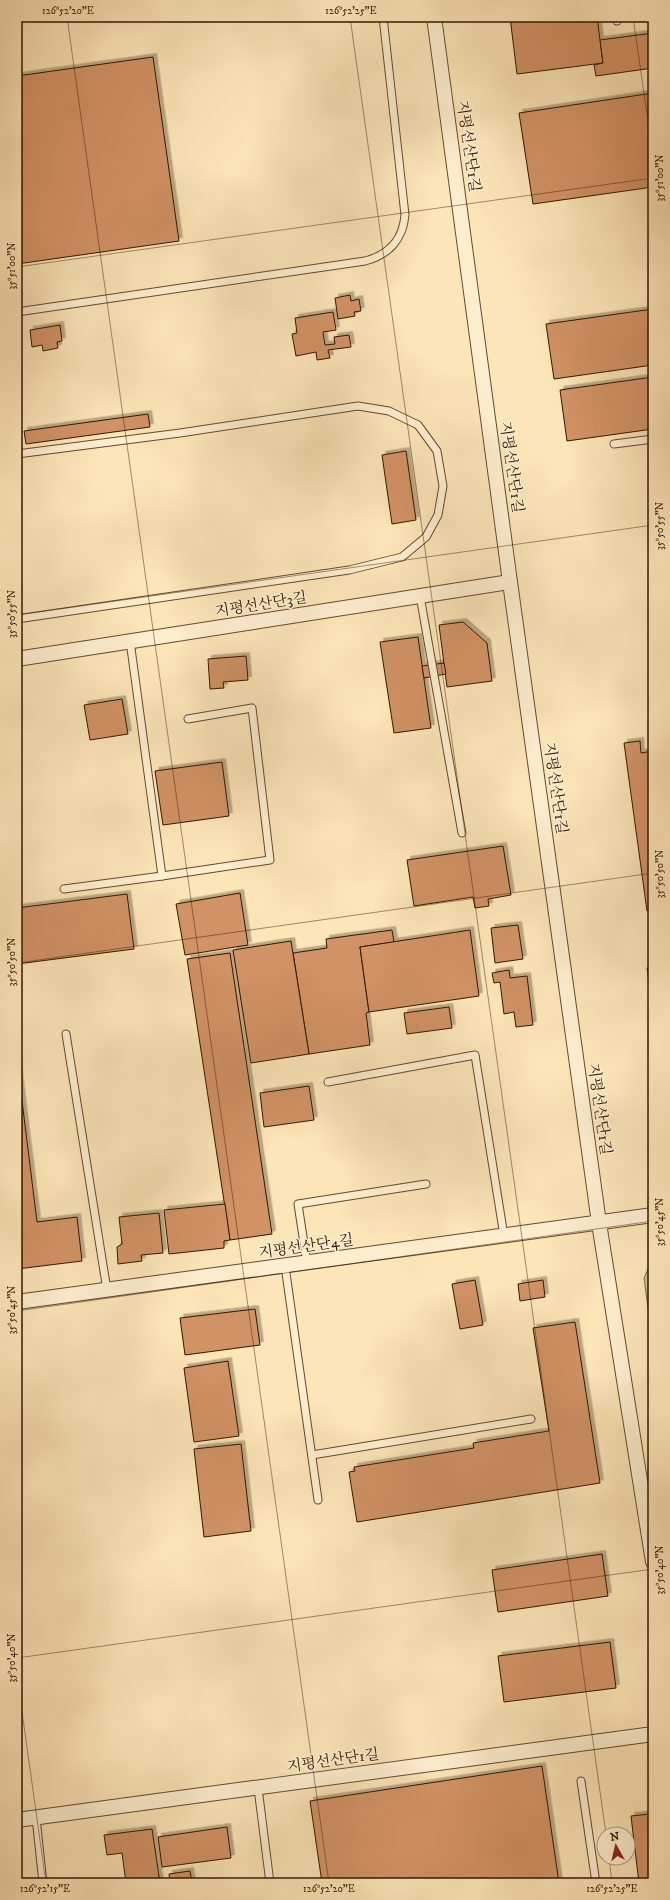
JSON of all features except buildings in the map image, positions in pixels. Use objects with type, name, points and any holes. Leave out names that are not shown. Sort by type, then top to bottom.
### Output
[{"type":"street","name":"지평선산단1길","points":[[434,17],[510,582],[599,1223],[653,1562]]},
{"type":"street","name":"지평선산단3길","points":[[17,659],[510,582]]},
{"type":"street","name":"지평선산단4길","points":[[17,1302],[653,1215]]},
{"type":"street","name":"지평선산단1길","points":[[17,1820],[653,1734]]},
{"type":"lane","points":[[17,312],[365,261],[378,258],[387,252],[401,234],[405,215],[383,17]]},
{"type":"lane","points":[[17,454],[180,433],[358,406],[389,410],[418,425],[437,451],[443,486],[438,515],[426,537],[402,557],[350,570],[17,619]]},
{"type":"lane","points":[[614,444],[653,439]]},
{"type":"lane","points":[[420,596],[462,833]]},
{"type":"lane","points":[[130,641],[162,876]]},
{"type":"lane","points":[[64,889],[270,860],[252,708],[188,719]]},
{"type":"lane","points":[[66,1034],[107,1290]]},
{"type":"lane","points":[[328,1082],[474,1055],[504,1236]]},
{"type":"lane","points":[[307,1263],[298,1204],[426,1184]]},
{"type":"lane","points":[[285,1266],[318,1500]]},
{"type":"lane","points":[[312,1455],[531,1419]]},
{"type":"lane","points":[[581,1781],[596,1883]]},
{"type":"lane","points":[[258,1788],[270,1883]]},
{"type":"lane","points":[[36,1818],[43,1883]]},
{"type":"shaded area","points":[[653,1260],[653,1345],[644,1278]]}]
